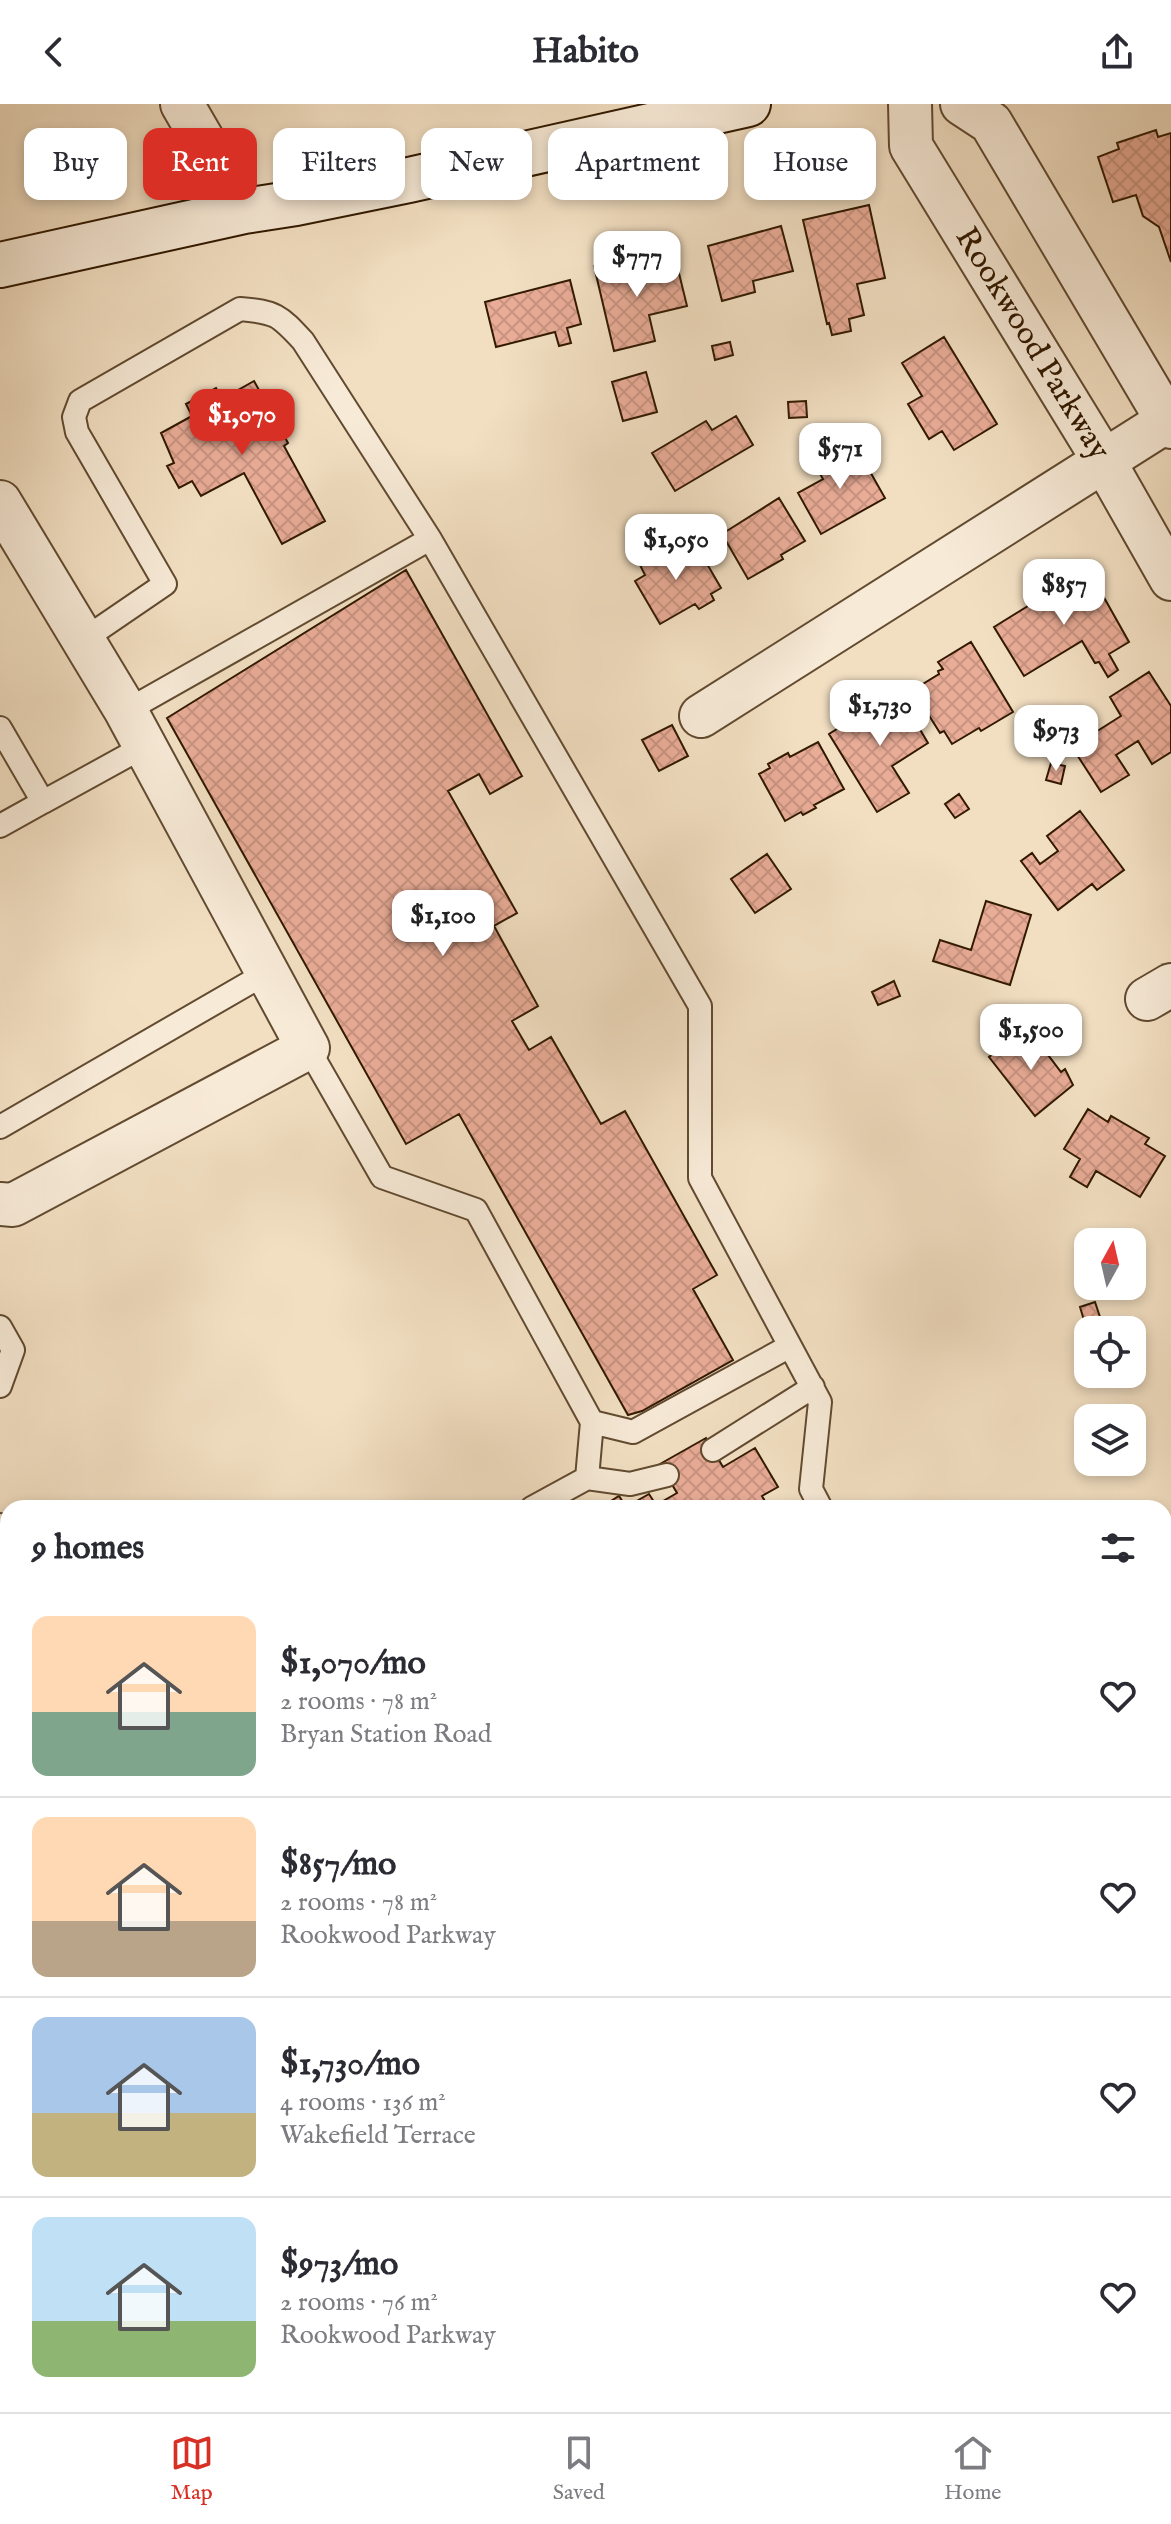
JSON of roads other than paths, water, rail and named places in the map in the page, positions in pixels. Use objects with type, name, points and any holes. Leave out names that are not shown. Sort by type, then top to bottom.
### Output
[{"type":"main road","points":[[0,265],[244,211],[409,180],[748,104]]},
{"type":"street","points":[[182,104],[244,211]]},
{"type":"street","name":"Rookwood Parkway","points":[[910,104],[911,146],[1104,461],[1171,579]]},
{"type":"street","points":[[701,716],[1104,461],[1169,424],[991,123],[962,104]]},
{"type":"street","points":[[0,502],[136,729],[308,1048],[13,1205],[0,1204]]},
{"type":"lane","points":[[83,640],[165,584],[77,432],[74,417],[80,401],[240,309],[267,311],[283,319],[303,341],[430,539],[700,1006],[700,1178],[820,1402],[811,1489],[817,1500]]},
{"type":"lane","points":[[0,826],[43,802],[136,729],[430,539]]},
{"type":"lane","points":[[0,728],[43,802]]},
{"type":"lane","points":[[0,1127],[268,972]]},
{"type":"lane","points":[[308,1048],[382,1177],[476,1210],[592,1422],[587,1478]]},
{"type":"lane","points":[[0,1327],[13,1350],[0,1386]]},
{"type":"lane","points":[[592,1422],[633,1432],[790,1346]]},
{"type":"lane","points":[[713,1450],[813,1387]]},
{"type":"lane","points":[[547,1500],[587,1478],[630,1484],[667,1475]]}]
